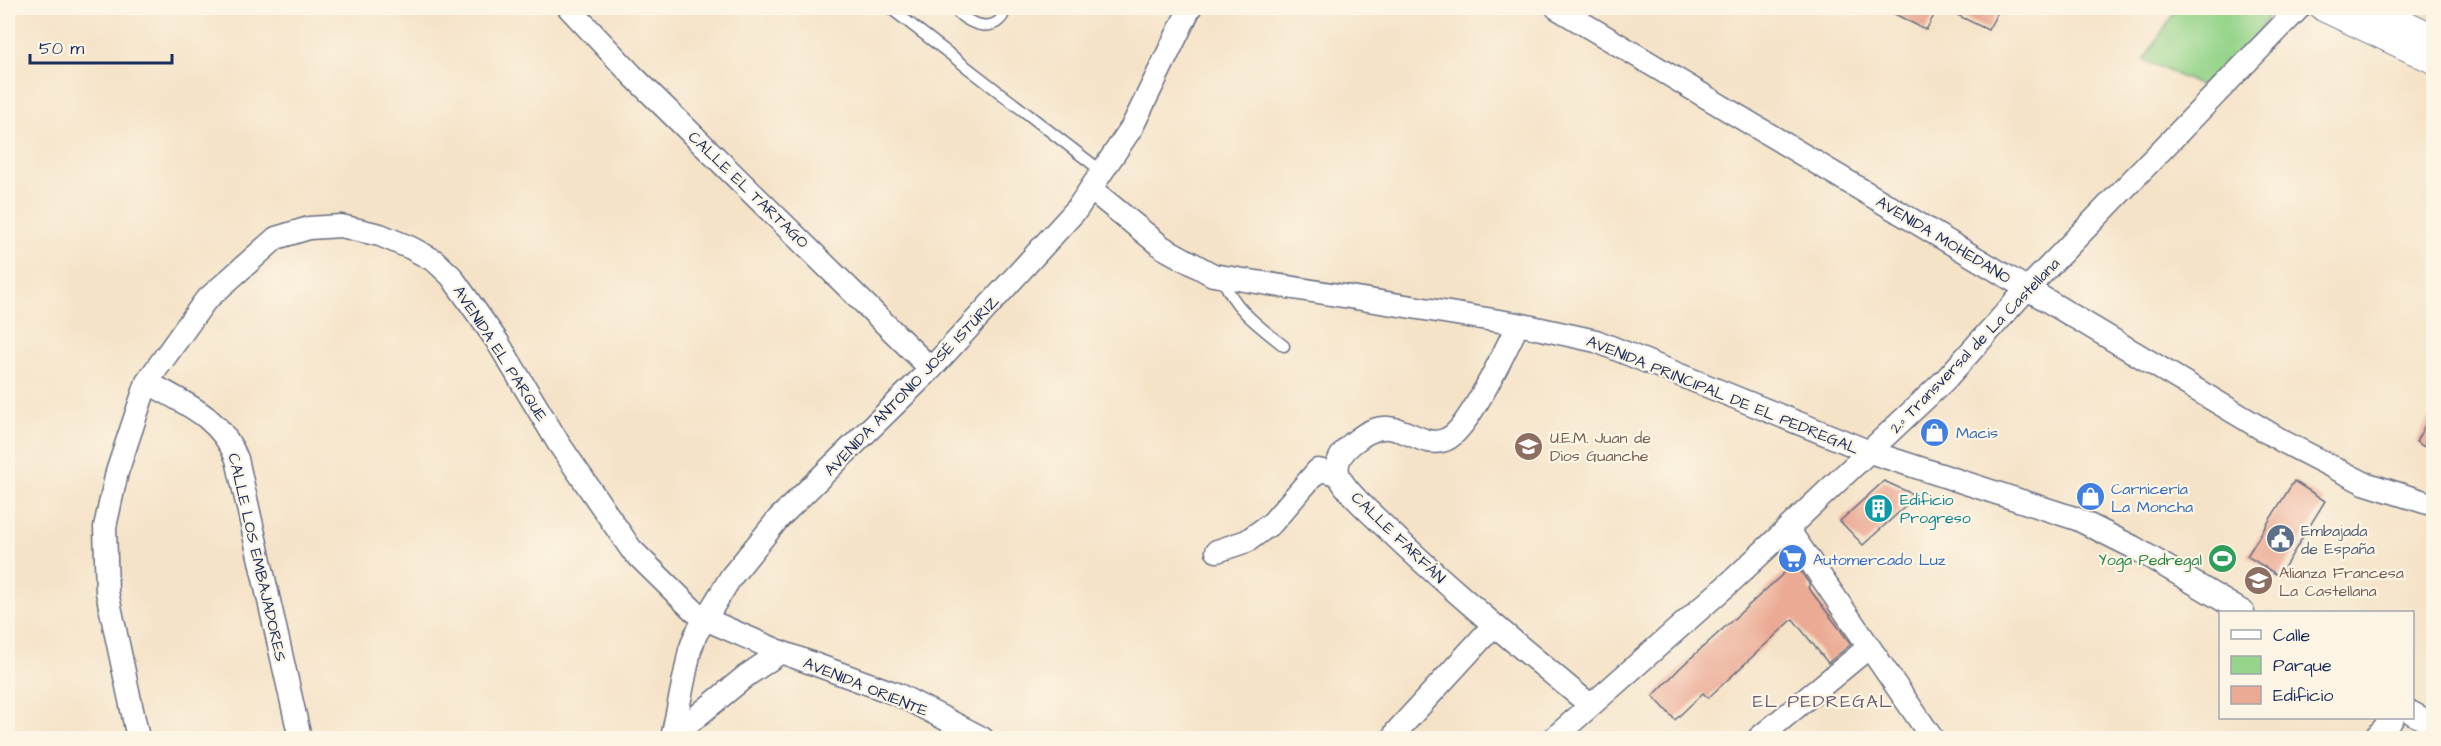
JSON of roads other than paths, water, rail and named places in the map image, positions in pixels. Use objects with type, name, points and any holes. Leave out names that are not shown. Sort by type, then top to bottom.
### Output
[{"type":"street","name":"CALLE EL TARTAGO","points":[[569,8],[633,76],[931,369]]},
{"type":"street","name":"AVENIDA ANTONIO JOSÉ ISTÚRIZ","points":[[672,737],[690,650],[705,619],[751,550],[779,518],[931,369],[1098,182],[1132,128],[1190,8]]},
{"type":"street","name":"AVENIDA MOHEDANO","points":[[1557,8],[2284,442],[2364,483],[2433,505]]},
{"type":"street","name":"2.ª Transversal de La Castellana","points":[[1554,738],[1788,529],[1945,380],[2027,289],[2299,8]]},
{"type":"street","points":[[2324,8],[2433,60]]},
{"type":"street","points":[[2372,8],[2433,38]]},
{"type":"street","name":"AVENIDA PRINCIPAL DE EL PEDREGAL","points":[[1098,182],[1162,247],[1198,269],[1222,277],[1518,324],[1615,348],[1870,453],[2077,519],[2133,547],[2241,611]]},
{"type":"street","name":"AVENIDA EL PARQUE","points":[[138,738],[108,592],[105,527],[120,461],[147,382],[204,301],[276,238],[309,228],[341,226],[380,235],[435,261],[466,295],[559,444],[631,549],[705,619]]},
{"type":"street","points":[[1217,551],[1247,541],[1272,523],[1318,470],[1338,474],[1337,462],[1342,454],[1358,438],[1376,429],[1385,426],[1438,442],[1449,439],[1473,408],[1518,324]]},
{"type":"street","name":"CALLE LOS EMBAJADORES","points":[[147,382],[209,418],[230,441],[237,459],[300,738]]},
{"type":"street","name":"CALLE FARFÁN","points":[[1338,474],[1353,495],[1493,626],[1590,705]]},
{"type":"street","points":[[1788,529],[1932,738]]},
{"type":"street","name":"AVENIDA ORIENTE","points":[[705,619],[781,652],[899,695],[982,738]]},
{"type":"street","points":[[1396,732],[1493,626]]},
{"type":"street","points":[[1759,738],[1869,647]]},
{"type":"street","points":[[672,737],[746,676],[781,652]]},
{"type":"street","points":[[2414,714],[2433,725]]},
{"type":"street","points":[[2375,738],[2391,719]]},
{"type":"lane","points":[[954,8],[960,15],[982,26],[994,24],[1004,16],[1006,8]]},
{"type":"lane","points":[[893,9],[1098,182]]},
{"type":"lane","points":[[1222,277],[1227,293],[1237,305],[1284,346]]},
{"type":"place","name":"Macis","points":[[1935,432]]},
{"type":"place","name":"U.E.M. Juan de Dios Guanche","points":[[1529,446]]},
{"type":"place","name":"Carnicería La Moncha","points":[[2090,497]]},
{"type":"place","name":"Edificio Progreso","points":[[1879,508]]},
{"type":"place","name":"Embajada de España","points":[[2280,539]]},
{"type":"place","name":"Automercado Luz","points":[[1792,559]]},
{"type":"place","name":"Yoga Pedregal","points":[[2223,559]]},
{"type":"place","name":"Alianza Francesa La Castellana","points":[[2258,581]]},
{"type":"district","name":"EL PEDREGAL","points":[[1823,701]]}]
